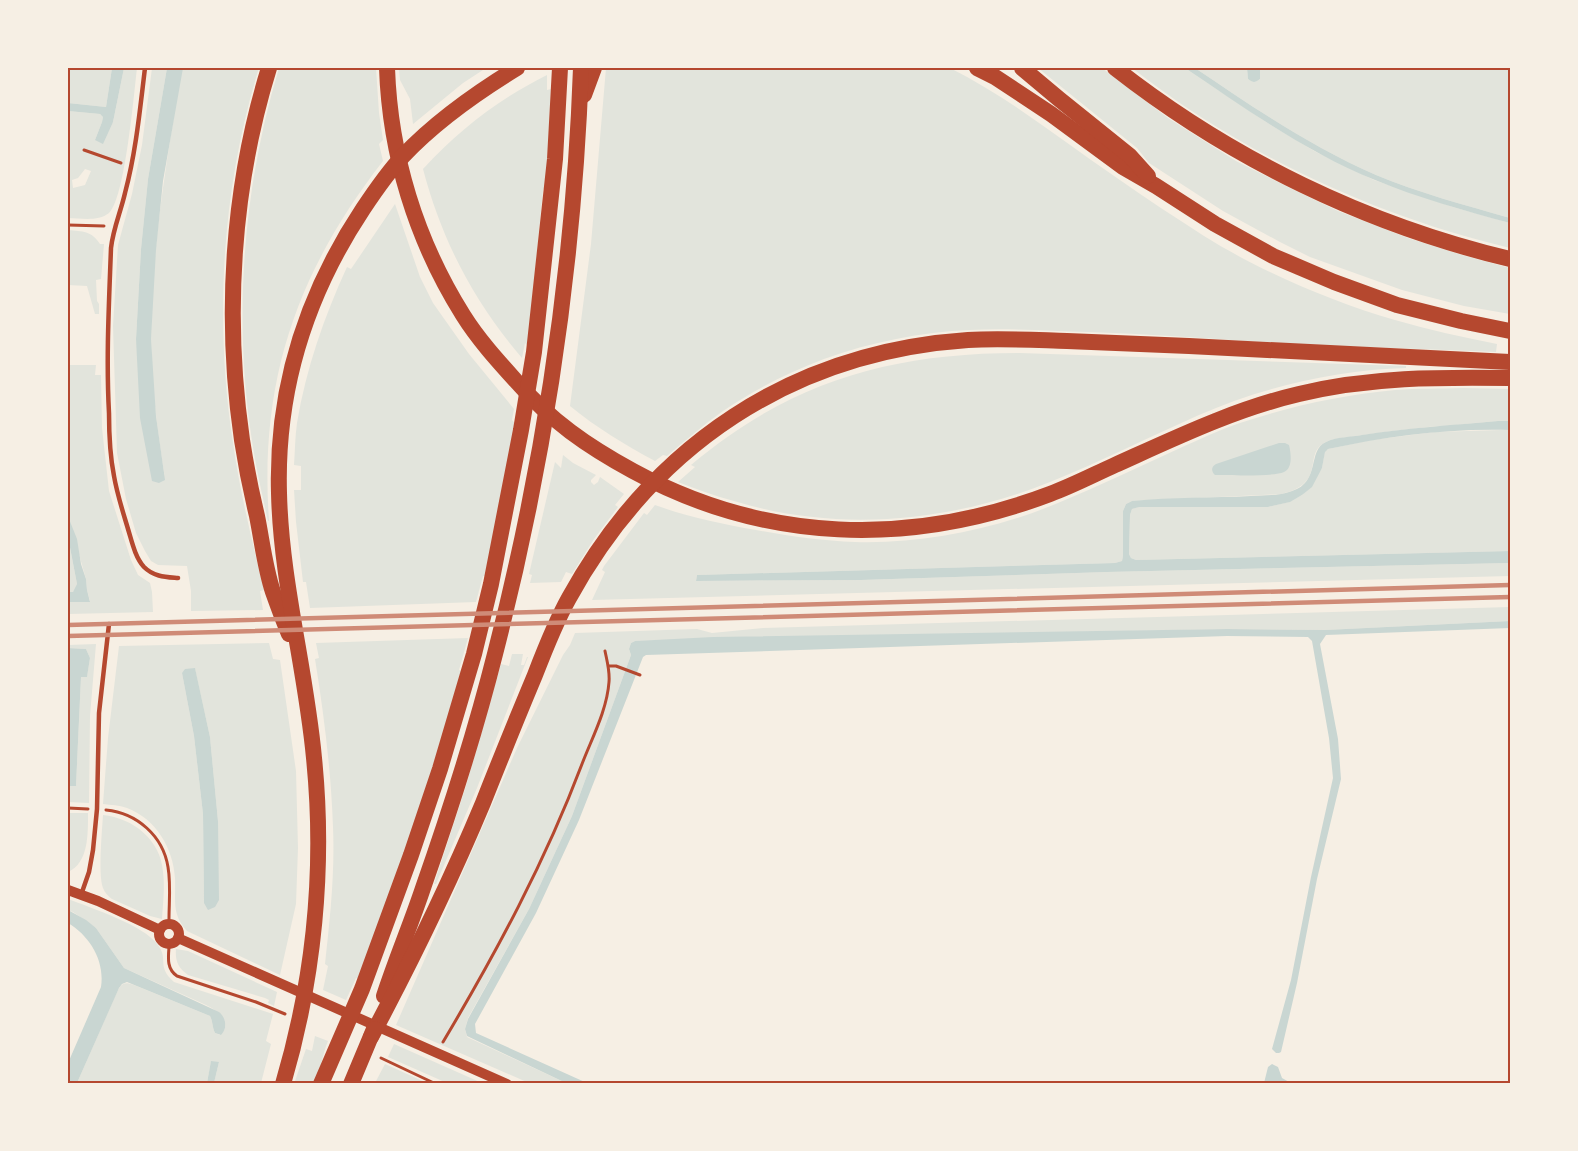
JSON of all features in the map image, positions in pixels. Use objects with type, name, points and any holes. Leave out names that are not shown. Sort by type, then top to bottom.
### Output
[{"type":"highway","points":[[269,68],[250,140],[240,199],[233,294],[233,334],[242,441],[280,589],[301,659],[314,759],[318,826],[317,888],[309,969],[294,1043],[283,1083]]},
{"type":"highway","points":[[387,68],[392,129],[399,163],[424,242],[464,316],[505,369],[546,413],[611,459],[671,491],[732,512],[796,526],[827,530],[924,527],[990,514],[1053,493],[1204,425],[1298,394],[1396,379],[1510,378]]},
{"type":"highway","points":[[280,589],[284,557],[279,493],[282,423],[296,354],[305,322],[317,293],[350,228],[371,196],[402,157],[463,103],[517,68]]},
{"type":"highway","points":[[321,1083],[362,989],[424,816],[474,654],[491,584],[534,352],[555,159],[560,68]]},
{"type":"highway","points":[[977,68],[995,77],[1051,114],[1123,167],[1215,224],[1273,256],[1397,305],[1510,331]]},
{"type":"highway","points":[[1022,68],[1130,156],[1156,186]]},
{"type":"highway","points":[[1115,68],[1173,111],[1215,138],[1294,181],[1341,203],[1411,230],[1510,259]]},
{"type":"highway","points":[[354,1076],[387,1000],[451,807],[495,654],[512,583],[540,448],[552,371],[570,221],[579,107],[587,71]]},
{"type":"highway","points":[[387,1000],[405,973],[457,863],[543,652],[578,582],[609,534],[652,482],[728,420],[764,398],[796,381],[860,358],[896,349],[969,340],[1169,345],[1510,362]]},
{"type":"street","points":[[68,890],[164,927],[175,926],[179,932],[178,938],[171,945],[163,943],[159,936],[164,927]]},
{"type":"street","points":[[178,938],[507,1083]]},
{"type":"lane","points":[[145,68],[131,167],[112,237],[107,385],[110,438],[113,476],[137,556],[151,572],[159,576],[178,578]]},
{"type":"lane","points":[[81,895],[93,850],[99,713],[108,624]]},
{"type":"path","points":[[84,150],[131,167]]},
{"type":"path","points":[[68,225],[115,226]]},
{"type":"path","points":[[437,1053],[509,925],[556,830],[602,714],[609,682],[609,666],[605,651]]},
{"type":"path","points":[[609,666],[616,666],[639,674]]},
{"type":"path","points":[[68,808],[124,813],[134,818],[154,835],[166,857],[168,868],[164,927]]},
{"type":"shaded area","points":[[68,68],[112,68],[106,107],[68,103]]},
{"type":"shaded area","points":[[112,68],[124,68],[113,122],[103,144],[95,140],[103,117],[100,114],[68,111],[68,103],[106,107]]},
{"type":"shaded area","points":[[124,68],[137,68],[128,145],[115,204],[109,213],[100,218],[68,218],[68,111],[100,114],[103,117],[95,140],[113,122]],"holes":[[[85,169],[91,171],[85,185],[73,188],[72,180],[78,178]]]},
{"type":"shaded area","points":[[152,68],[167,68],[148,179],[136,339],[165,479],[152,374],[152,305],[161,205],[181,72],[183,68],[259,68],[246,113],[237,159],[225,254],[223,301],[227,396],[233,443],[264,590],[260,591],[263,610],[191,611],[187,566],[158,565],[151,561],[136,533],[126,499],[117,453],[113,326],[118,245],[142,145]]},
{"type":"shaded area","points":[[167,68],[183,68],[163,181],[156,250],[151,339],[156,416],[165,480],[159,483],[152,481],[140,418],[136,339],[148,179]]},
{"type":"shaded area","points":[[279,68],[376,68],[383,140],[379,144],[383,161],[353,203],[328,244],[306,287],[290,330],[278,374],[270,421],[268,521],[259,481],[246,394],[243,300],[245,253],[257,159]]},
{"type":"shaded area","points":[[399,68],[486,68],[463,83],[413,124],[410,99],[400,80]]},
{"type":"shaded area","points":[[606,68],[950,68],[994,92],[1149,200],[1204,236],[1249,261],[1322,295],[1371,313],[1420,327],[1497,344],[1496,352],[1029,330],[985,329],[933,333],[860,348],[824,359],[785,376],[723,411],[667,456],[663,455],[655,461],[611,436],[570,406],[591,244]]},
{"type":"shaded area","points":[[1038,68],[1102,68],[1168,118],[1236,161],[1290,188],[1338,211],[1408,238],[1510,268],[1510,314],[1464,306],[1402,290],[1310,257],[1280,242],[1223,211],[1149,163],[1137,148]]},
{"type":"shaded area","points":[[1132,68],[1185,68],[1316,152],[1374,180],[1453,207],[1510,223],[1510,248],[1409,218],[1360,200],[1312,178],[1218,128]]},
{"type":"shaded area","points":[[1185,68],[1195,68],[1283,126],[1352,164],[1409,187],[1510,218],[1510,223],[1392,187],[1350,169],[1277,129]]},
{"type":"shaded area","points":[[1195,68],[1247,68],[1248,79],[1254,82],[1260,79],[1260,68],[1510,68],[1510,218],[1409,187],[1352,164],[1283,126]]},
{"type":"shaded area","points":[[1247,68],[1260,68],[1260,79],[1254,82],[1248,79]]},
{"type":"shaded area","points":[[547,75],[547,90],[551,89],[546,185],[543,190],[528,346],[525,343],[522,358],[489,315],[462,270],[440,221],[423,169],[481,116],[529,84]]},
{"type":"shaded area","points":[[395,204],[420,277],[433,303],[469,354],[514,409],[512,420],[518,427],[485,576],[483,576],[476,602],[310,608],[306,582],[303,582],[294,490],[301,490],[301,466],[294,465],[296,428],[305,383],[331,305],[347,267],[351,269]]},
{"type":"shaded area","points":[[68,230],[86,233],[93,236],[100,244],[104,244],[101,279],[96,280],[99,314],[95,314],[87,286],[68,285]]},
{"type":"shaded area","points":[[1020,353],[1406,366],[1406,368],[1327,376],[1248,396],[1199,415],[1050,482],[1012,496],[934,514],[853,520],[813,517],[773,511],[734,501],[678,482],[695,467],[691,465],[729,436],[766,412],[805,393],[886,366],[973,354]]},
{"type":"shaded area","points":[[68,365],[96,365],[95,375],[101,375],[102,428],[109,491],[131,560],[138,575],[150,583],[153,612],[68,614],[68,602],[90,601],[86,579],[68,519]]},
{"type":"shaded area","points":[[1463,388],[1510,389],[1510,421],[1406,429],[1331,440],[1318,448],[1309,477],[1304,484],[1281,494],[1132,501],[1126,504],[1123,511],[1122,561],[1115,563],[697,575],[696,581],[861,580],[1510,563],[1510,576],[592,600],[605,572],[602,570],[604,566],[644,513],[647,515],[655,505],[718,523],[818,539],[881,542],[933,537],[984,527],[1034,512],[1216,432],[1278,411],[1375,392]]},
{"type":"shaded area","points":[[1510,421],[1510,430],[1464,430],[1419,434],[1328,449],[1325,452],[1322,468],[1312,487],[1290,502],[1268,507],[1139,507],[1132,509],[1129,554],[1136,560],[1510,551],[1510,563],[861,580],[696,581],[697,575],[1115,563],[1122,561],[1123,511],[1126,504],[1132,501],[1282,494],[1301,487],[1307,481],[1320,446],[1330,440],[1396,430]]},
{"type":"shaded area","points":[[1510,430],[1510,551],[1136,560],[1129,554],[1130,515],[1132,509],[1138,507],[1268,507],[1289,502],[1302,495],[1322,468],[1325,451],[1328,449],[1371,440],[1435,432]]},
{"type":"shaded area","points":[[1285,443],[1290,448],[1290,464],[1284,472],[1271,475],[1215,475],[1213,472],[1212,468],[1216,464]]},
{"type":"shaded area","points":[[563,455],[596,475],[591,480],[594,485],[600,477],[624,494],[615,505],[618,507],[572,574],[566,572],[561,582],[530,583],[532,575],[529,574],[555,462],[561,468]]},
{"type":"shaded area","points":[[68,519],[77,539],[90,602],[68,602],[68,592],[73,592],[77,584],[68,537]]},
{"type":"shaded area","points":[[68,537],[77,584],[73,592],[68,592]]},
{"type":"shaded area","points":[[1510,607],[1510,621],[1325,630],[1227,629],[635,641],[631,643],[629,649],[631,655],[572,816],[529,909],[468,1018],[465,1029],[467,1037],[566,1083],[529,1083],[396,1025],[517,748],[575,633],[697,629],[712,633],[763,628]]},
{"type":"shaded area","points":[[1510,621],[1510,628],[1326,635],[1320,644],[1338,739],[1341,779],[1317,879],[1297,983],[1279,1053],[1272,1049],[1291,980],[1333,778],[1329,738],[1312,641],[1308,637],[1227,636],[646,655],[643,657],[579,820],[536,913],[475,1024],[476,1033],[587,1083],[566,1083],[467,1036],[465,1029],[468,1019],[529,909],[572,816],[631,655],[629,649],[631,643],[635,641],[713,637],[1227,629],[1325,630]]},
{"type":"shaded area","points":[[468,638],[424,802],[359,979],[356,978],[346,1000],[323,990],[328,966],[325,964],[332,896],[333,844],[329,764],[315,659],[319,658],[316,643]]},
{"type":"shaded area","points":[[269,643],[273,659],[280,660],[296,771],[298,848],[296,904],[280,975],[187,931],[176,912],[174,867],[161,836],[146,819],[137,813],[124,807],[103,804],[119,646]],"holes":[[[195,669],[210,737],[218,821],[204,903],[203,814],[194,736],[182,673]]]},
{"type":"shaded area","points":[[96,644],[90,716],[89,803],[68,802],[68,786],[76,786],[81,677],[87,676],[90,658],[86,649],[68,648],[68,645]]},
{"type":"shaded area","points":[[68,648],[86,649],[90,658],[87,677],[81,677],[76,786],[68,786]]},
{"type":"shaded area","points":[[512,654],[523,654],[521,665],[524,665],[528,657],[477,788],[436,884],[434,884],[465,789],[501,664],[509,666]]},
{"type":"shaded area","points":[[195,668],[210,737],[218,821],[219,900],[215,907],[208,910],[204,903],[203,814],[194,736],[182,673],[185,669]]},
{"type":"shaded area","points":[[68,813],[88,813],[88,821],[84,855],[75,868],[68,872]]},
{"type":"shaded area","points":[[103,815],[135,826],[144,833],[157,850],[164,878],[162,919],[112,899],[103,888],[101,853]]},
{"type":"shaded area","points":[[68,899],[129,924],[151,938],[161,950],[165,972],[174,982],[273,1014],[266,1041],[271,1044],[261,1083],[214,1083],[219,1062],[211,1062],[207,1083],[77,1083],[116,994],[125,983],[210,1016],[215,1033],[220,1035],[224,1030],[225,1021],[211,1007],[124,968],[96,928],[68,910]]},
{"type":"shaded area","points":[[68,910],[96,928],[124,968],[219,1012],[225,1023],[225,1029],[221,1035],[215,1033],[210,1016],[127,982],[119,988],[77,1083],[68,1083],[68,1063],[101,987],[102,977],[98,959],[89,942],[68,923]]},
{"type":"shaded area","points":[[176,949],[188,951],[277,992],[274,1006],[265,998],[188,975],[178,964]]},
{"type":"shaded area","points":[[315,1036],[328,1041],[315,1083],[294,1084],[306,1049],[312,1051]]},
{"type":"shaded area","points":[[394,1044],[482,1083],[447,1083],[388,1057]]},
{"type":"shaded area","points":[[211,1061],[219,1062],[214,1083],[207,1083]]},
{"type":"shaded area","points":[[385,1064],[427,1083],[375,1083]]},
{"type":"shaded area","points":[[1272,1064],[1278,1067],[1282,1078],[1291,1083],[1264,1083],[1268,1067]]},
{"type":"railway","points":[[68,625],[1510,585]]},
{"type":"railway","points":[[68,636],[1510,597]]}]
